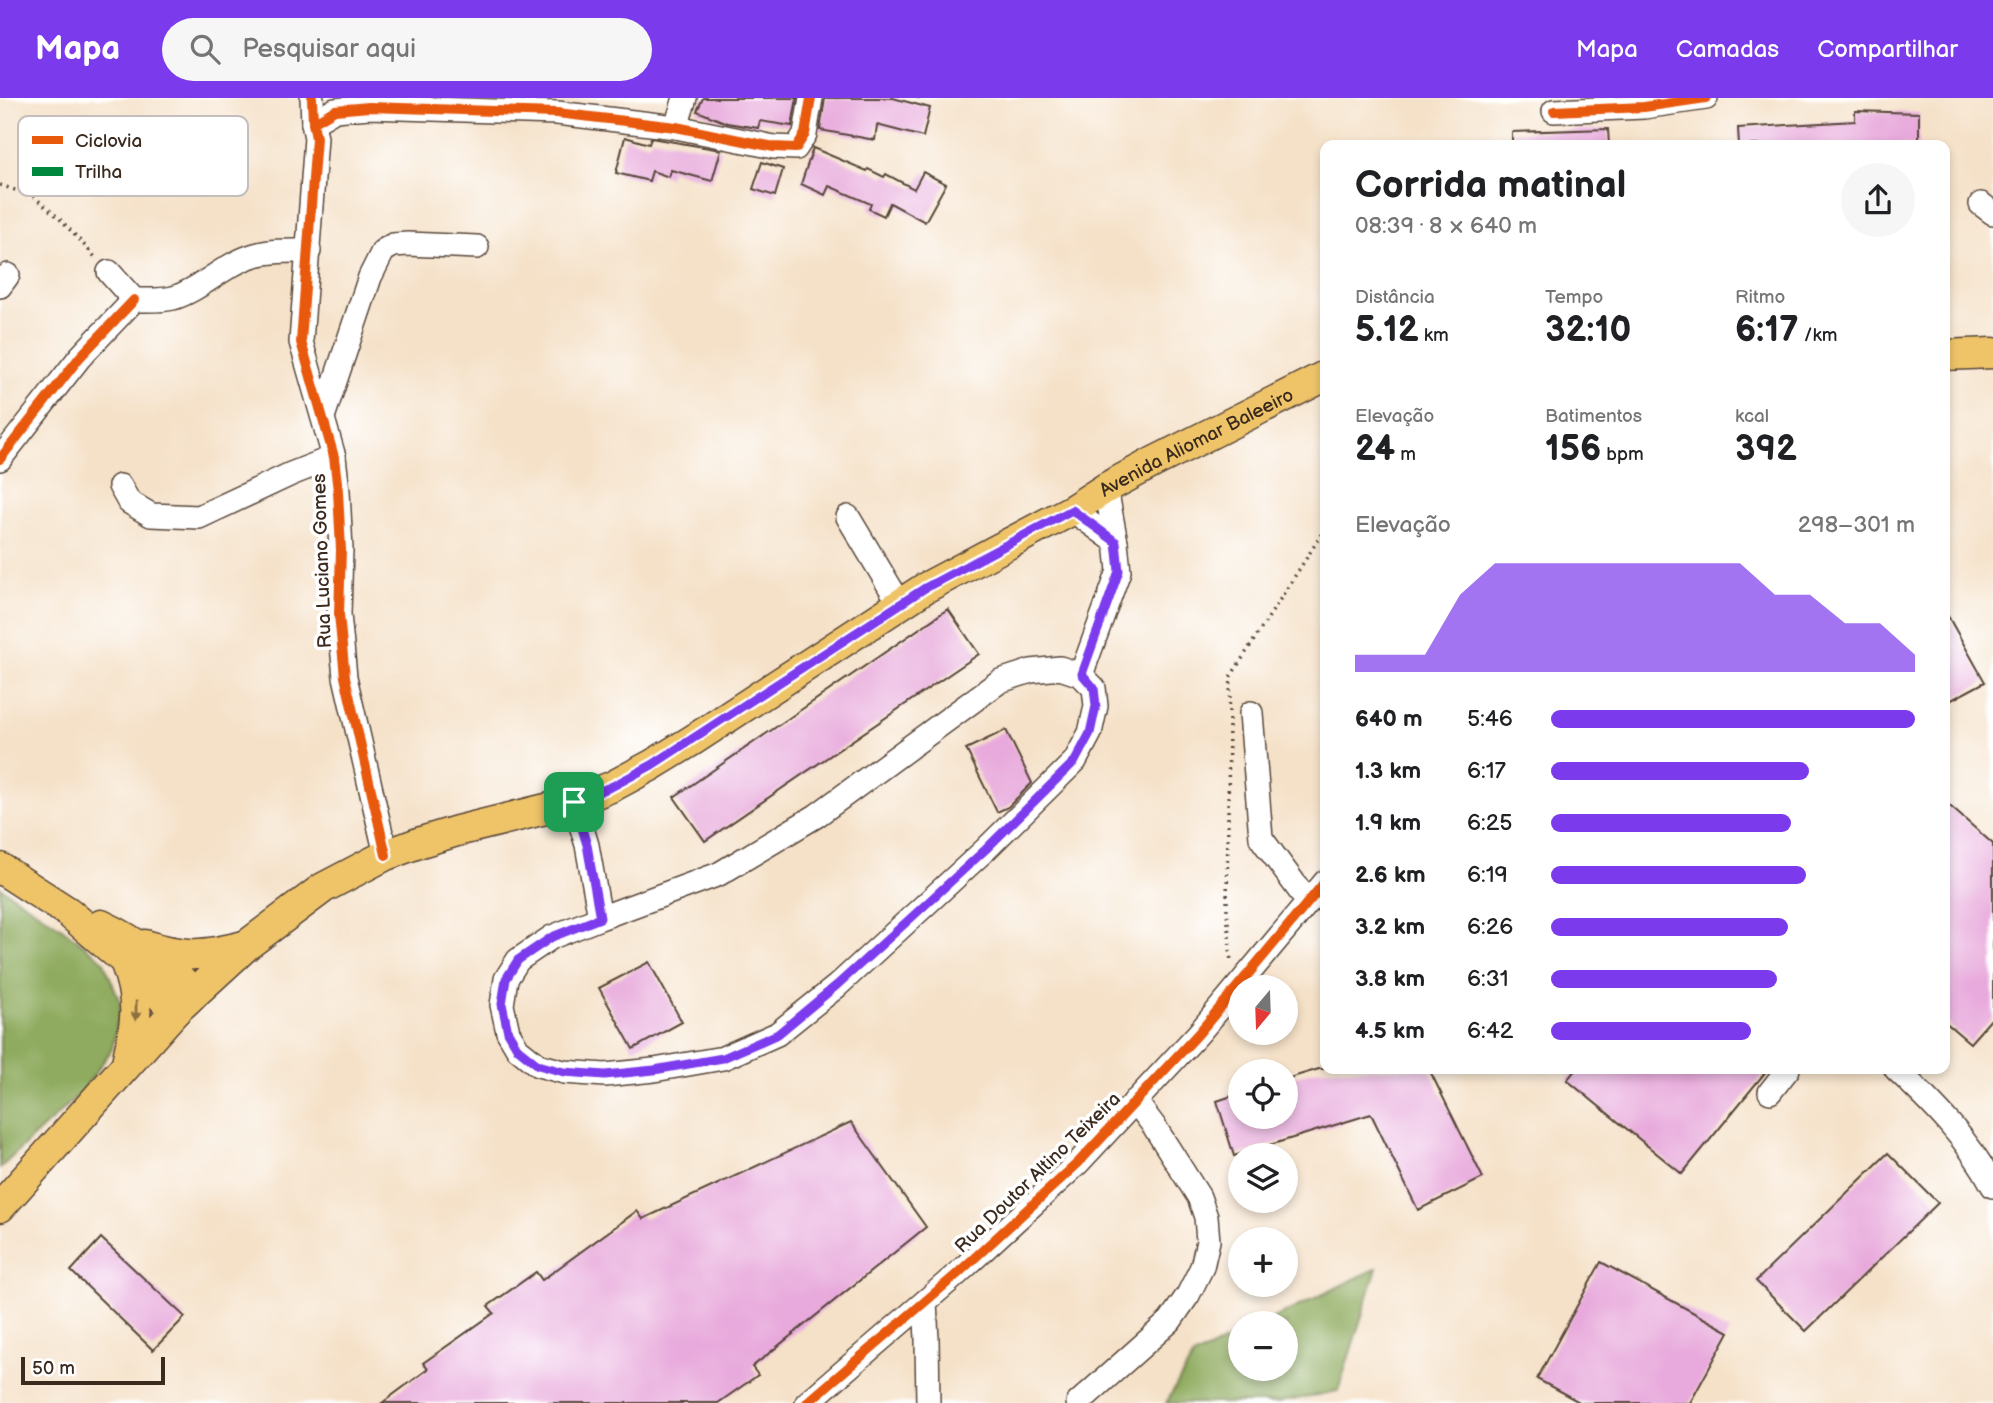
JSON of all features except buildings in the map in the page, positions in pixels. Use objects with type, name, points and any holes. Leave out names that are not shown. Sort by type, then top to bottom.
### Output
[{"type":"main road","points":[[1950,355],[1993,353]]},
{"type":"main road","name":"Avenida Aliomar Baleeiro","points":[[0,1207],[184,1002],[247,945],[323,888],[386,855],[457,831],[574,802],[613,786],[652,765],[900,604],[972,562],[1072,510],[1106,488],[1320,379]]},
{"type":"main road","points":[[0,868],[130,951],[158,991],[184,1002]]},
{"type":"main road","points":[[130,951],[162,951],[185,956],[247,945]]},
{"type":"main road","points":[[127,1063],[134,1034],[136,1000],[131,978],[130,951]]},
{"type":"street","name":"Rua Luciano Gomes","points":[[312,98],[316,138],[301,342],[334,457],[341,550],[339,614],[342,657],[386,855]]},
{"type":"street","points":[[676,127],[685,98]]},
{"type":"street","points":[[313,123],[335,110],[369,107],[557,113],[676,127],[774,147],[796,148],[806,126],[811,98]]},
{"type":"street","points":[[1554,111],[1644,107],[1706,98]]},
{"type":"street","points":[[323,417],[370,277],[383,251],[393,245],[408,244],[477,247]]},
{"type":"street","points":[[0,459],[80,358],[134,300],[172,298],[228,265],[256,254],[309,251]]},
{"type":"street","points":[[109,272],[134,300]]},
{"type":"street","name":"Rua Luciano Gomes","points":[[120,486],[129,502],[151,515],[199,517],[334,457]]},
{"type":"street","points":[[1082,674],[1119,571],[1106,488]]},
{"type":"street","points":[[1072,510],[1116,542]]},
{"type":"street","points":[[848,517],[900,604]]},
{"type":"street","points":[[1060,668],[1082,674],[1094,688],[1096,706],[1090,733],[1075,761],[986,849],[837,985],[778,1034],[723,1058],[654,1070],[605,1075],[564,1072],[538,1065],[518,1049],[508,1032],[502,1004],[506,979],[518,960],[552,937],[600,918],[719,874],[816,816],[1000,681],[1031,671],[1060,668]]},
{"type":"street","points":[[1251,713],[1261,838],[1308,902]]},
{"type":"street","points":[[574,802],[587,845],[600,918]]},
{"type":"street","name":"Rua Doutor Altino Teixeira","points":[[807,1403],[827,1396],[925,1302],[1078,1163],[1198,1034],[1320,887]]},
{"type":"street","points":[[1770,1092],[1784,1074]]},
{"type":"street","points":[[1901,1074],[1960,1135],[1993,1186]]},
{"type":"street","points":[[1078,1403],[1170,1321],[1188,1295],[1202,1267],[1208,1241],[1206,1217],[1199,1197],[1135,1101]]},
{"type":"street","points":[[925,1302],[928,1403]]},
{"type":"path","points":[[0,185],[18,191]]},
{"type":"path","points":[[33,196],[59,218],[109,272]]},
{"type":"green space","points":[[0,887],[62,928],[103,960],[121,1004],[112,1049],[82,1092],[0,1168]]},
{"type":"green space","points":[[1377,1268],[1338,1391],[1277,1403],[1166,1403],[1193,1357],[1228,1340],[1228,1381],[1298,1381],[1298,1311],[1289,1311]]},
{"type":"cycle path","points":[[312,98],[316,138],[301,342],[334,457],[341,550],[339,614],[345,677],[386,855]]},
{"type":"cycle path","points":[[313,123],[335,110],[369,107],[557,113],[676,127],[774,147],[796,148],[805,134],[811,98]]},
{"type":"cycle path","points":[[1554,111],[1644,107],[1706,98]]},
{"type":"cycle path","points":[[0,459],[80,357],[134,300]]},
{"type":"cycle path","points":[[807,1403],[956,1275],[1078,1163],[1198,1034],[1320,888]]},
{"type":"route","points":[[1072,510],[1116,542],[1119,571],[1082,674],[1094,688],[1096,706],[1090,733],[1075,761],[986,849],[837,985],[778,1034],[723,1058],[605,1075],[564,1072],[538,1065],[518,1049],[508,1032],[502,1004],[506,979],[518,960],[552,937],[600,918],[587,845],[574,802],[613,786],[652,765],[925,588],[1072,510]]}]
